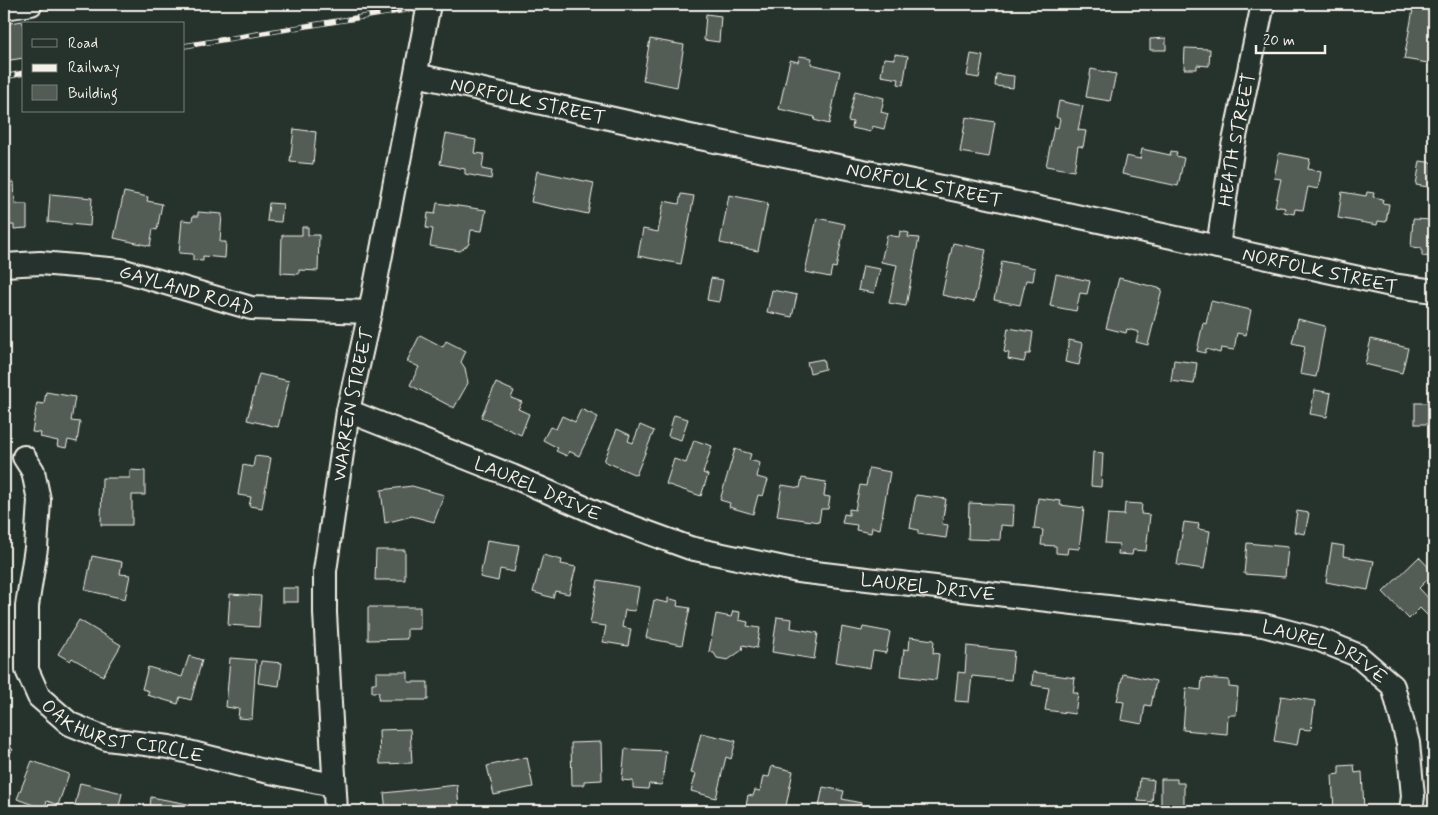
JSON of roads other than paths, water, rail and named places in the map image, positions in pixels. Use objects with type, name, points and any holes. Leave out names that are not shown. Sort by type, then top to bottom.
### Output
[{"type":"street","points":[[4,8],[31,4]]},
{"type":"street","name":"WARREN STREET","points":[[336,811],[333,785],[325,613],[325,571],[348,411],[370,312],[429,4]]},
{"type":"street","name":"HEATH STREET","points":[[1218,247],[1232,152],[1263,4]]},
{"type":"street","name":"NORFOLK STREET","points":[[416,75],[690,136],[957,190],[1390,285],[1434,290]]},
{"type":"street","name":"GAYLAND ROAD","points":[[4,265],[40,263],[120,270],[251,308],[370,312]]},
{"type":"street","name":"LAUREL DRIVE","points":[[348,411],[512,476],[608,518],[690,548],[798,571],[1263,625],[1320,640],[1356,655],[1393,686],[1408,743],[1413,796],[1411,811]]},
{"type":"street","name":"OAKHURST CIRCLE","points":[[24,458],[33,471],[39,500],[36,548],[27,606],[27,670],[39,697],[70,724],[107,739],[169,747],[260,770],[333,785]]},
{"type":"railway","points":[[185,46],[442,4]]},
{"type":"railway","points":[[4,77],[22,73]]}]
